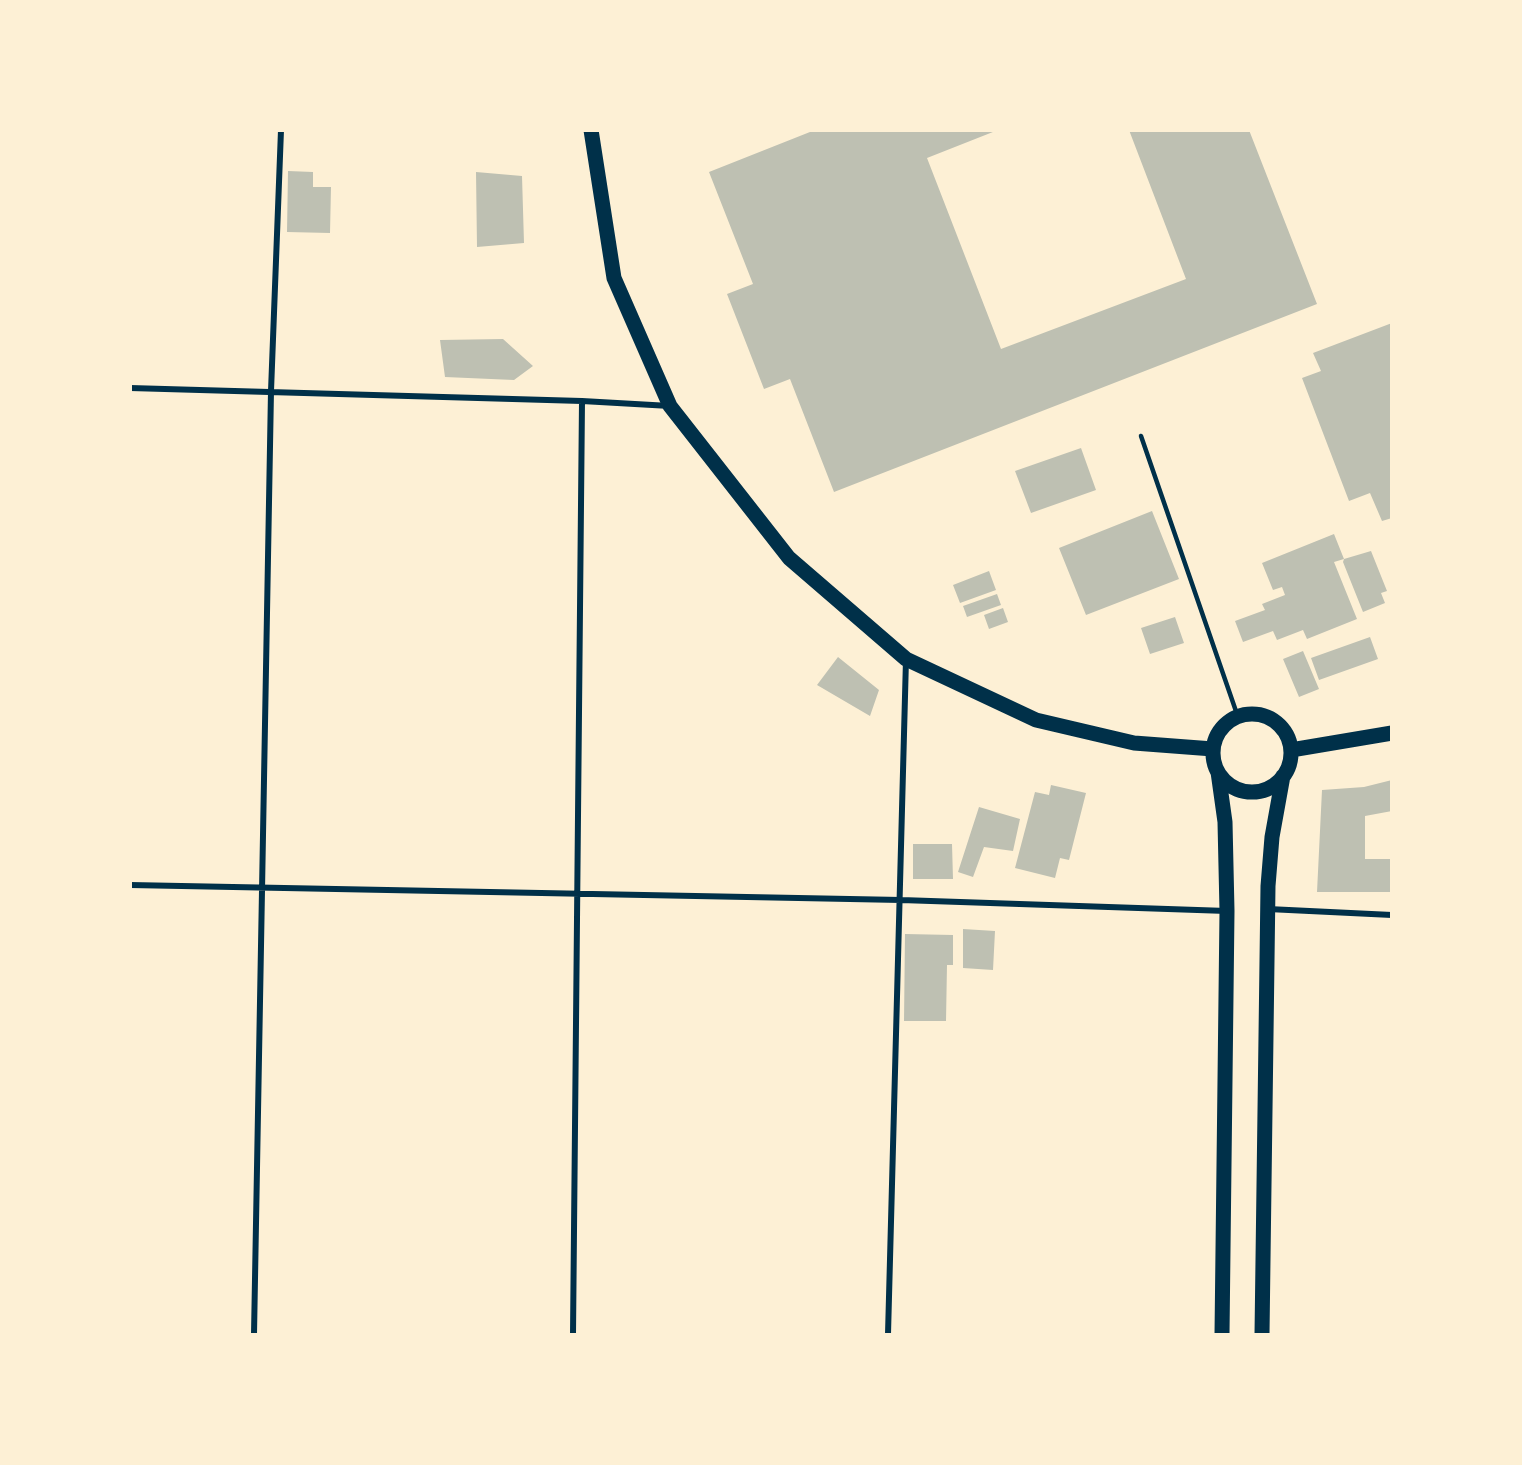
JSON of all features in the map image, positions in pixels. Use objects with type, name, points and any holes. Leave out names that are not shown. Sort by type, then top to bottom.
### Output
[{"type":"main road","points":[[591,130],[614,278],[670,406],[789,558],[906,659],[1036,720],[1134,743],[1213,748]]},
{"type":"main road","points":[[1222,1335],[1227,911],[1225,822],[1213,748],[1217,735],[1226,724],[1238,717],[1252,714],[1266,717],[1278,725],[1287,736],[1291,750],[1289,764],[1283,776],[1272,837],[1268,909],[1262,1335]]},
{"type":"main road","points":[[1291,750],[1392,733]]},
{"type":"main road","points":[[1218,772],[1231,785],[1249,792],[1274,785],[1283,776]]},
{"type":"street","points":[[254,1335],[264,889],[271,391],[281,130]]},
{"type":"street","points":[[130,388],[582,400],[670,406]]},
{"type":"street","points":[[573,1335],[582,400]]},
{"type":"street","points":[[888,1335],[902,900],[906,659]]},
{"type":"street","points":[[130,885],[902,900],[1227,911]]},
{"type":"street","points":[[1268,909],[1392,915]]},
{"type":"lane","points":[[1141,436],[1238,717]]},
{"type":"building","points":[[815,130],[998,130],[927,158],[1001,349],[1186,279],[1129,130],[1249,130],[1317,304],[834,492],[790,379],[764,389],[727,294],[753,284],[709,172]]},
{"type":"building","points":[[288,171],[313,172],[313,187],[331,187],[330,233],[287,232]]},
{"type":"building","points":[[476,172],[522,176],[524,243],[477,247]]},
{"type":"building","points":[[1392,323],[1392,518],[1382,521],[1370,493],[1349,501],[1302,378],[1321,371],[1313,353]]},
{"type":"building","points":[[503,339],[533,366],[514,380],[445,377],[440,340]]},
{"type":"building","points":[[1081,448],[1096,490],[1031,513],[1015,471]]},
{"type":"building","points":[[1152,511],[1179,579],[1086,615],[1059,548]]},
{"type":"building","points":[[1334,534],[1344,559],[1334,562],[1357,619],[1307,639],[1303,630],[1277,640],[1273,631],[1243,642],[1235,621],[1265,610],[1262,604],[1285,595],[1282,587],[1273,590],[1262,563]]},
{"type":"building","points":[[1371,551],[1387,591],[1381,593],[1385,603],[1363,612],[1343,562],[1344,559]]},
{"type":"building","points":[[989,571],[996,590],[960,603],[953,585]]},
{"type":"building","points":[[997,594],[1001,605],[967,617],[963,606]]},
{"type":"building","points":[[1003,608],[1008,622],[989,629],[984,615]]},
{"type":"building","points":[[1175,617],[1184,643],[1150,654],[1141,628]]},
{"type":"building","points":[[1370,637],[1378,659],[1319,680],[1311,658]]},
{"type":"building","points":[[1303,651],[1319,689],[1299,697],[1283,659]]},
{"type":"building","points":[[838,657],[879,690],[870,716],[817,685]]},
{"type":"building","points":[[1392,780],[1392,811],[1365,816],[1365,859],[1392,859],[1392,892],[1317,892],[1322,790],[1364,787]]},
{"type":"building","points":[[1051,785],[1086,793],[1069,860],[1060,858],[1055,878],[1015,868],[1035,792],[1049,795]]},
{"type":"building","points":[[979,807],[1020,819],[1013,851],[984,847],[973,877],[958,872]]},
{"type":"building","points":[[913,844],[952,844],[953,879],[913,879]]},
{"type":"building","points":[[963,929],[995,931],[993,970],[963,968]]},
{"type":"building","points":[[905,934],[953,935],[953,965],[947,965],[946,1021],[904,1021]]}]
